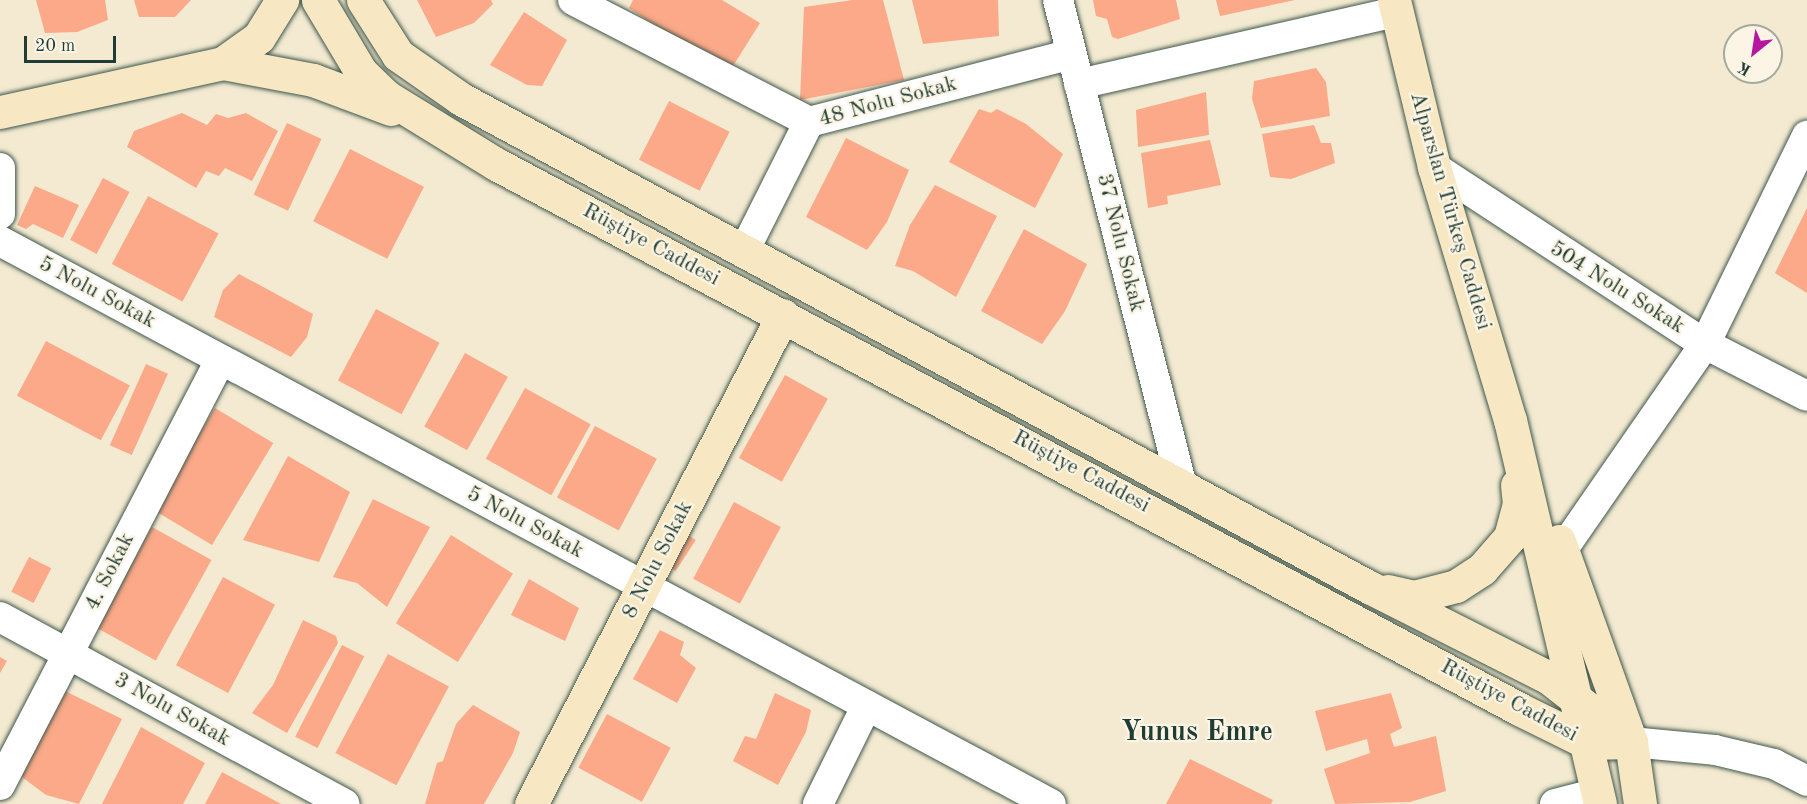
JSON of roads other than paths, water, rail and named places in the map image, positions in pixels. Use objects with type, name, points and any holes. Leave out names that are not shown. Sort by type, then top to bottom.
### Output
[{"type":"street","points":[[223,63],[259,37],[282,0]]},
{"type":"street","name":"Rüştiye Caddesi","points":[[318,0],[361,72],[387,97],[434,128],[1588,744],[1631,742]]},
{"type":"street","name":"Rüştiye Caddesi","points":[[363,0],[398,55],[433,82],[1369,587],[1549,678],[1631,742]]},
{"type":"street","points":[[573,0],[809,122]]},
{"type":"street","name":"37 Nolu Sokak","points":[[1058,0],[1182,486]]},
{"type":"street","points":[[1079,84],[1395,6]]},
{"type":"street","name":"Alparslan Türkeş Caddesi","points":[[1395,6],[1434,167],[1510,420],[1579,701],[1599,799]]},
{"type":"street","name":"48 Nolu Sokak","points":[[744,251],[809,122],[1071,54]]},
{"type":"street","points":[[0,112],[223,63],[313,80],[434,128]]},
{"type":"street","points":[[1563,549],[1705,344],[1807,136]]},
{"type":"street","name":"504 Nolu Sokak","points":[[1434,167],[1705,344],[1807,396]]},
{"type":"street","points":[[0,168],[0,214]]},
{"type":"street","name":"5 Nolu Sokak","points":[[0,241],[1051,804]]},
{"type":"street","name":"8 Nolu Sokak","points":[[531,804],[645,587],[783,315]]},
{"type":"street","name":"4. Sokak","points":[[0,785],[220,360]]},
{"type":"street","points":[[1369,587],[1414,597],[1456,586],[1482,569],[1510,537],[1519,504],[1510,420]]},
{"type":"street","name":"Alparslan Türkeş Caddesi","points":[[1510,420],[1563,549],[1631,742],[1640,804]]},
{"type":"street","name":"3 Nolu Sokak","points":[[0,617],[344,804]]},
{"type":"street","points":[[818,804],[867,705]]},
{"type":"street","points":[[1631,742],[1715,750],[1774,764],[1807,781]]},
{"type":"street","points":[[1555,804],[1599,799]]},
{"type":"district","name":"Yunus Emre","points":[[1197,733]]}]
